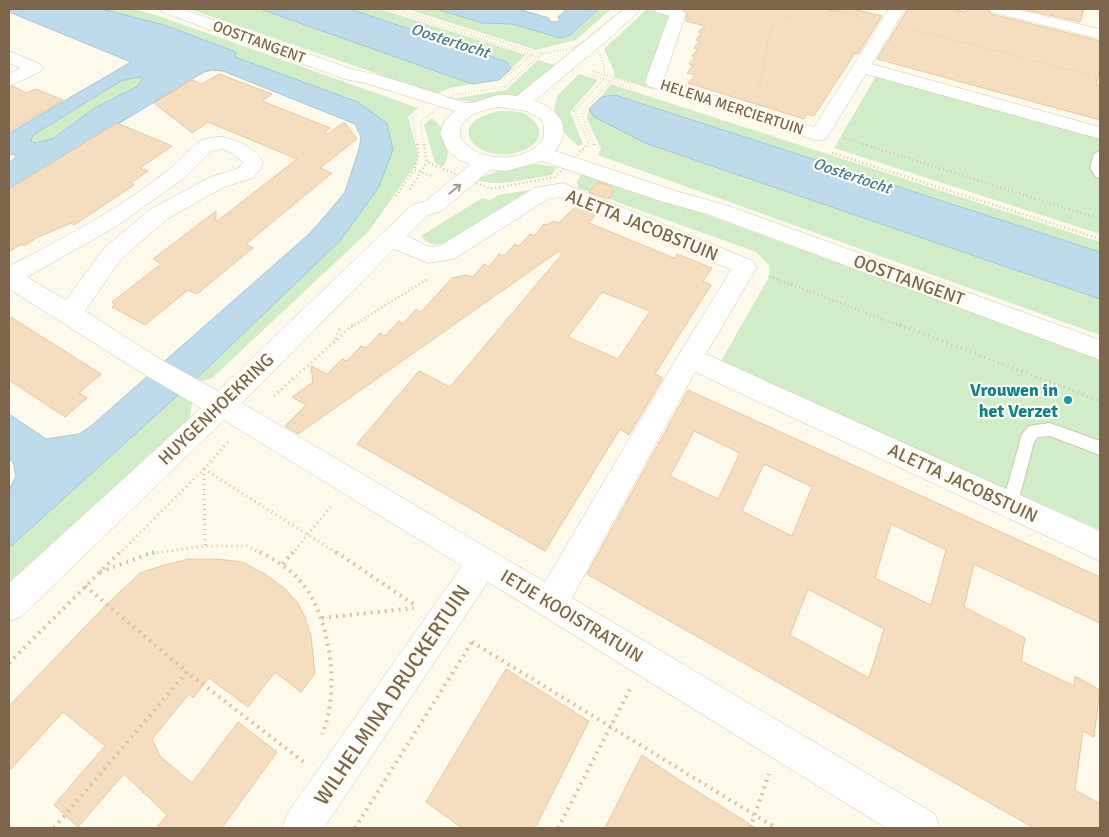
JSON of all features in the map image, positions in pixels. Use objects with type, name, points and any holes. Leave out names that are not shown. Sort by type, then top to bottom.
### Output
[{"type":"street","name":"OOSTTANGENT","points":[[168,9],[350,74],[469,109]]},
{"type":"street","points":[[535,102],[549,118],[554,128],[553,138],[548,147],[540,153],[523,161],[507,164],[485,163],[464,155],[452,145],[449,134],[453,122],[460,115],[484,103],[498,101],[535,102],[588,56],[595,43],[634,9]]},
{"type":"street","name":"HELENA MERCIERTUIN","points":[[662,9],[678,14],[654,82],[819,135],[893,16]]},
{"type":"street","points":[[997,9],[1100,34]]},
{"type":"street","points":[[9,56],[34,68],[9,81]]},
{"type":"street","points":[[862,67],[1100,133]]},
{"type":"street","name":"OOSTTANGENT","points":[[350,74],[362,84],[453,122]]},
{"type":"street","name":"OOSTTANGENT","points":[[553,138],[674,187],[718,210]]},
{"type":"street","points":[[9,277],[79,240],[140,200],[188,163],[206,145],[218,143],[236,148],[248,154],[253,162],[251,168],[246,173],[217,182],[159,214],[113,253],[70,314]]},
{"type":"street","name":"OOSTTANGENT","points":[[540,153],[668,196],[718,210],[1100,350]]},
{"type":"street","name":"HUYGENHOEKRING","points":[[420,210],[424,197],[464,155]]},
{"type":"street","name":"HUYGENHOEKRING","points":[[9,605],[222,405],[420,210],[434,206],[485,163]]},
{"type":"street","name":"ALETTA JACOBSTUIN","points":[[390,238],[428,255],[446,254],[542,193],[563,190],[746,267]]},
{"type":"street","points":[[551,603],[690,358],[746,267]]},
{"type":"street","name":"IETJE KOOISTRATUIN","points":[[9,277],[151,366],[191,390],[250,420],[921,828]]},
{"type":"street","name":"ALETTA JACOBSTUIN","points":[[690,358],[1100,546]]},
{"type":"street","name":"WILHELMINA DRUCKERTUIN","points":[[301,828],[330,786],[424,616],[483,562]]},
{"type":"lane","points":[[1100,154],[1096,168],[1100,174]]},
{"type":"lane","points":[[1010,505],[1027,439],[1034,431],[1050,429],[1100,448]]},
{"type":"path","points":[[387,9],[543,59]]},
{"type":"path","points":[[397,9],[570,71],[604,79],[639,91]]},
{"type":"path","points":[[830,9],[893,16],[1090,75]]},
{"type":"path","points":[[758,88],[761,84],[770,30],[776,22],[791,16]]},
{"type":"path","points":[[570,71],[614,78],[633,85]]},
{"type":"path","points":[[587,151],[595,148],[581,113],[614,78]]},
{"type":"path","points":[[587,151],[589,143],[574,111],[604,79]]},
{"type":"path","points":[[821,131],[1100,219]]},
{"type":"path","points":[[827,151],[1100,239]]},
{"type":"path","points":[[746,267],[1100,401]]},
{"type":"path","points":[[9,663],[204,469],[250,420],[347,329],[435,274]]},
{"type":"path","points":[[334,341],[342,325]]},
{"type":"path","points":[[204,469],[308,534],[424,616],[472,642],[776,828]]},
{"type":"path","points":[[204,469],[206,546]]},
{"type":"path","points":[[283,564],[351,482]]},
{"type":"path","points":[[97,574],[149,553],[206,546],[247,546],[283,564],[305,587],[322,618],[332,674],[327,723],[320,740]]},
{"type":"path","points":[[85,586],[187,672],[310,767],[330,786]]},
{"type":"path","points":[[322,618],[424,616]]},
{"type":"path","points":[[355,828],[472,642]]},
{"type":"path","points":[[558,828],[644,660]]},
{"type":"path","points":[[54,828],[187,672]]},
{"type":"path","points":[[750,828],[782,743]]},
{"type":"green space","points":[[102,9],[134,9],[159,16],[418,108],[408,117],[418,154],[416,164],[369,231],[212,378],[201,382],[196,379],[340,241],[379,187],[393,150],[387,123],[234,57],[236,52],[164,25]]},
{"type":"green space","points":[[189,9],[260,9],[472,84],[450,88],[436,94]]},
{"type":"green space","points":[[350,9],[380,9],[526,55],[511,69],[507,62]]},
{"type":"green space","points":[[407,9],[436,9],[482,23],[512,24],[556,37],[570,35],[600,9],[611,9],[576,40],[536,50]]},
{"type":"green space","points":[[647,9],[669,14],[647,79],[654,90],[614,77],[614,71],[604,49]]},
{"type":"green space","points":[[538,60],[557,66],[517,95],[476,102],[452,99],[506,90]]},
{"type":"green space","points":[[579,74],[598,80],[570,112],[583,144],[578,146],[565,134],[554,111],[557,96]]},
{"type":"green space","points":[[876,76],[1100,138],[1100,234],[834,148]]},
{"type":"green space","points":[[138,77],[143,78],[138,86],[93,109],[54,138],[37,143],[30,142],[32,137],[38,132],[121,81]]},
{"type":"green space","points":[[611,84],[1100,242],[1100,252],[615,95],[601,97]]},
{"type":"green space","points":[[589,109],[594,117],[645,143],[1100,299],[1100,335],[598,155],[601,149],[587,119]]},
{"type":"green space","points":[[499,111],[514,111],[532,119],[536,123],[539,133],[535,143],[514,153],[498,154],[484,151],[474,144],[469,135],[470,126],[480,118]]},
{"type":"green space","points":[[431,118],[441,127],[448,147],[443,167],[435,163],[424,125]]},
{"type":"green space","points":[[537,164],[557,167],[552,175],[524,180],[494,183],[477,180],[501,170]]},
{"type":"green space","points":[[584,170],[1100,359],[1100,530],[720,363],[770,275],[769,265],[756,252],[578,188],[577,181]]},
{"type":"green space","points":[[536,189],[446,243],[432,244],[421,236],[482,198],[490,200],[498,195]]},
{"type":"green space","points":[[178,395],[192,403],[189,424],[9,595],[9,548]]},
{"type":"water","points":[[9,9],[102,9],[164,25],[236,52],[235,57],[358,102],[387,123],[393,150],[379,187],[340,241],[196,379],[9,548],[9,490],[16,476],[13,462],[9,459],[9,414],[46,439],[79,434],[91,426],[309,234],[345,192],[361,137],[355,124],[223,71],[212,70],[204,72],[9,190],[9,163],[16,157],[14,154],[9,155],[9,133],[131,62],[9,12]],"holes":[[[138,77],[143,78],[138,86],[93,109],[54,138],[37,143],[31,142],[32,137],[38,132],[121,81]]]},
{"type":"water","points":[[260,9],[350,9],[507,62],[511,69],[499,80],[472,84]]},
{"type":"water","points":[[436,9],[518,9],[549,18],[549,21],[554,22],[560,21],[558,17],[567,9],[599,9],[570,35],[560,38],[512,24],[482,23]]},
{"type":"water","name":"Oostertocht","points":[[615,95],[1100,252],[1100,299],[645,143],[594,117],[589,109],[601,97]]},
{"type":"building","points":[[682,9],[825,9],[834,11],[836,9],[853,9],[882,16],[858,54],[855,53],[814,116],[806,114],[804,119],[688,83],[695,75],[687,73],[693,65],[689,64],[695,57],[692,56],[698,49],[694,48],[700,41],[696,40],[702,33],[698,32],[705,26],[686,21],[687,13]]},
{"type":"building","points":[[908,9],[951,9],[965,12],[967,9],[987,9],[991,14],[1100,41],[1100,68],[1096,84],[1100,85],[1100,120],[877,59]]},
{"type":"building","points":[[1023,9],[1084,9],[1080,22]]},
{"type":"building","points":[[219,74],[272,94],[262,101],[330,128],[324,133],[328,134],[344,122],[357,139],[320,168],[332,173],[246,244],[253,248],[197,294],[188,290],[145,325],[112,307],[115,304],[112,302],[161,264],[153,259],[216,211],[216,222],[297,159],[208,122],[192,133],[154,103],[191,80],[202,84]]},
{"type":"building","points":[[13,86],[26,93],[36,89],[63,100],[9,131],[9,88]]},
{"type":"building","points":[[117,123],[172,146],[140,168],[148,171],[131,183],[134,185],[74,225],[71,223],[36,238],[24,246],[21,244],[9,252],[9,189]]},
{"type":"building","points":[[598,182],[608,185],[614,191],[608,199],[589,192]]},
{"type":"building","points":[[576,206],[596,214],[589,223],[674,258],[677,254],[712,268],[703,281],[711,285],[655,374],[663,378],[629,435],[620,429],[545,551],[357,444],[419,371],[450,387],[562,254],[559,251],[298,434],[285,426],[306,405],[292,397],[313,382],[311,366],[327,374],[342,359],[347,361],[361,346],[366,348],[380,333],[385,336],[399,321],[403,324],[416,309],[421,312],[452,278],[466,275],[473,277],[484,264],[489,267],[499,254],[504,256],[515,244],[519,246],[530,234],[534,236],[544,224],[547,225],[554,221],[559,223]],"holes":[[[602,292],[650,311],[618,359],[568,337]]]},
{"type":"building","points":[[9,316],[101,374],[79,393],[87,398],[65,417],[9,380]]},
{"type":"building","points":[[688,390],[1100,577],[1100,623],[974,564],[964,607],[1025,638],[1021,661],[1074,686],[1075,676],[1100,690],[1094,737],[1083,731],[1075,790],[1100,804],[1100,828],[1034,828],[587,574]],"holes":[[[694,431],[740,453],[718,499],[670,476]],[[764,464],[812,487],[792,536],[742,511]],[[891,524],[946,550],[931,605],[875,578]],[[808,589],[884,629],[869,678],[790,635]]]},
{"type":"building","points":[[189,559],[217,559],[242,562],[265,574],[284,588],[297,602],[305,617],[311,636],[315,674],[301,692],[275,672],[248,707],[209,678],[193,698],[189,694],[152,739],[160,756],[192,783],[238,722],[277,752],[222,828],[156,828],[167,815],[124,774],[78,827],[54,805],[105,746],[63,712],[9,771],[9,706],[103,608],[140,573]]},
{"type":"building","points":[[506,669],[589,721],[535,828],[462,828],[426,802]]},
{"type":"building","points":[[642,755],[679,780],[756,828],[605,828]]},
{"type":"place","name":"Vrouwen in het Verzet","points":[[1068,400]]}]
